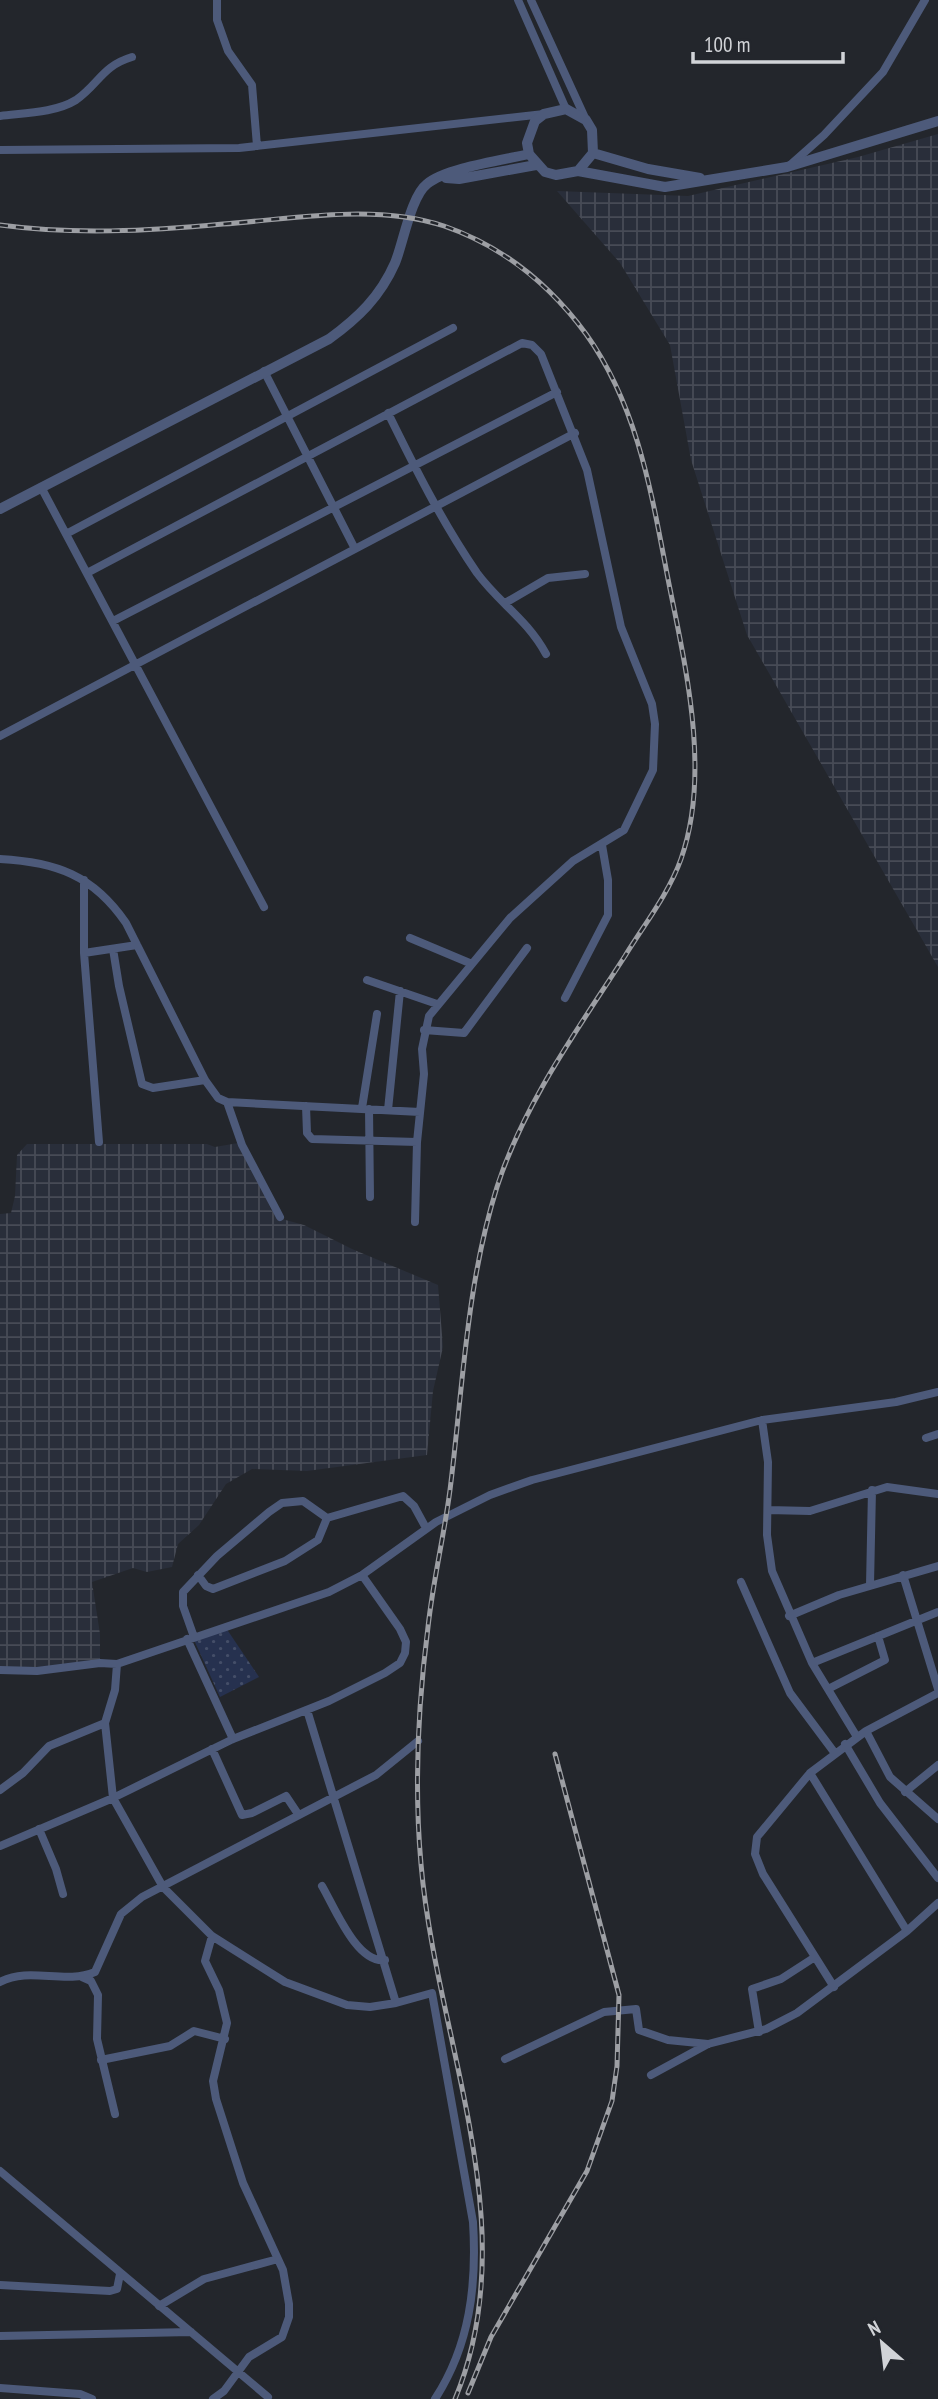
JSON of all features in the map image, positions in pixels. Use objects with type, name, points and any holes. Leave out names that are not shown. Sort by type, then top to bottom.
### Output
[{"type":"street","points":[[216,0],[217,20],[228,51],[252,85],[257,146]]},
{"type":"street","points":[[517,0],[566,109],[586,120]]},
{"type":"street","points":[[531,0],[594,141],[593,153],[578,171]]},
{"type":"street","points":[[787,167],[824,135],[883,72],[925,0]]},
{"type":"street","points":[[0,116],[46,110],[75,100],[113,62],[132,57]]},
{"type":"street","points":[[0,150],[257,146],[544,114],[566,109]]},
{"type":"street","points":[[544,114],[529,131],[529,154],[536,165],[556,176],[578,171],[665,187],[787,167],[938,121]]},
{"type":"street","points":[[593,153],[648,169],[710,179]]},
{"type":"street","points":[[0,509],[328,339],[368,307],[395,262],[419,195],[427,183],[463,169],[529,154]]},
{"type":"street","points":[[443,177],[459,179],[536,165]]},
{"type":"street","points":[[66,534],[289,418],[453,328]]},
{"type":"street","points":[[88,573],[522,343],[532,345],[541,354],[575,433],[587,470],[621,627],[643,676],[655,724],[653,770],[624,830],[559,872],[510,918],[437,1004],[424,1030],[415,1222]]},
{"type":"street","points":[[264,372],[354,547]]},
{"type":"street","points":[[113,621],[333,505],[557,393]]},
{"type":"street","points":[[388,413],[435,506],[478,574],[528,626],[546,654]]},
{"type":"street","points":[[0,736],[354,547],[575,433]]},
{"type":"street","points":[[41,487],[264,906]]},
{"type":"street","points":[[505,603],[548,578],[585,575]]},
{"type":"street","points":[[565,998],[608,915],[608,880],[602,845]]},
{"type":"street","points":[[0,859],[49,864],[83,880],[113,904],[137,945],[205,1080],[218,1098],[227,1102],[420,1112]]},
{"type":"street","points":[[83,880],[85,953],[99,1142]]},
{"type":"street","points":[[410,937],[472,964]]},
{"type":"street","points":[[85,953],[137,945]]},
{"type":"street","points":[[424,1030],[464,1033],[527,948]]},
{"type":"street","points":[[113,949],[142,1084],[153,1088],[205,1080]]},
{"type":"street","points":[[367,980],[437,1004]]},
{"type":"street","points":[[388,1110],[400,991]]},
{"type":"street","points":[[370,1197],[370,1142],[365,1109],[377,1014]]},
{"type":"street","points":[[227,1102],[242,1145],[280,1217]]},
{"type":"street","points":[[306,1106],[307,1133],[312,1139],[417,1142]]},
{"type":"street","points":[[0,1670],[37,1671],[100,1663],[117,1664],[329,1592],[362,1575],[436,1522],[532,1480],[762,1420],[896,1402],[938,1392]]},
{"type":"street","points":[[762,1420],[768,1462],[767,1535],[772,1571],[789,1616],[812,1663],[857,1737]]},
{"type":"street","points":[[926,1438],[938,1434]]},
{"type":"street","points":[[768,1510],[810,1511],[887,1487],[938,1494]]},
{"type":"street","points":[[870,1585],[872,1490]]},
{"type":"street","points":[[327,1518],[403,1496],[414,1506],[426,1528]]},
{"type":"street","points":[[233,1740],[190,1638],[182,1599],[183,1591],[253,1524],[282,1503],[303,1501],[327,1518]]},
{"type":"street","points":[[198,1575],[206,1586],[214,1589],[263,1571],[318,1540],[327,1518]]},
{"type":"street","points":[[789,1616],[870,1585],[938,1566]]},
{"type":"street","points":[[0,1846],[113,1798],[212,1749],[386,1674],[400,1663],[406,1642],[400,1629],[362,1575]]},
{"type":"street","points":[[834,1987],[763,1874],[755,1844],[810,1773],[834,1752],[866,1731],[937,1695],[903,1575]]},
{"type":"street","points":[[741,1581],[790,1693],[834,1752]]},
{"type":"street","points":[[812,1663],[938,1612]]},
{"type":"street","points":[[828,1689],[885,1660],[878,1636]]},
{"type":"street","points":[[117,1664],[115,1690],[105,1723],[113,1798],[163,1887],[212,1936],[257,1966],[309,1993],[347,2005],[370,2007],[432,1993],[473,2222],[475,2260],[465,2338],[447,2380],[435,2399]]},
{"type":"street","points":[[307,1710],[396,2003]]},
{"type":"street","points":[[0,1790],[23,1773],[49,1746],[105,1723]]},
{"type":"street","points":[[866,1731],[881,1764],[905,1792],[938,1819]]},
{"type":"street","points":[[82,1977],[94,1972],[121,1914],[142,1897],[376,1775],[418,1741]]},
{"type":"street","points":[[845,1744],[880,1803],[938,1878]]},
{"type":"street","points":[[212,1749],[242,1815],[252,1814],[286,1796],[298,1814]]},
{"type":"street","points":[[905,1792],[938,1765]]},
{"type":"street","points":[[810,1773],[906,1931]]},
{"type":"street","points":[[39,1829],[63,1894]]},
{"type":"street","points":[[323,1886],[363,1954],[377,1961],[384,1960]]},
{"type":"street","points":[[651,2074],[708,2044],[759,2032],[797,2013],[906,1931],[938,1903]]},
{"type":"street","points":[[212,1936],[205,1961],[223,2003],[227,2023],[213,2081],[216,2099],[243,2183],[278,2259],[289,2304],[287,2328],[271,2345],[249,2357],[224,2391],[213,2399]]},
{"type":"street","points":[[759,2032],[752,1989],[781,1979],[815,1957]]},
{"type":"street","points":[[0,1982],[20,1975],[82,1977],[91,1981],[98,1995],[97,2039],[115,2114]]},
{"type":"street","points":[[505,2059],[604,2012],[619,2010],[636,2009],[639,2030],[668,2040],[708,2044]]},
{"type":"street","points":[[102,2060],[170,2046],[194,2031],[225,2039]]},
{"type":"street","points":[[0,2171],[268,2397]]},
{"type":"street","points":[[159,2306],[204,2279],[278,2259]]},
{"type":"street","points":[[0,2285],[114,2291],[119,2286],[120,2274]]},
{"type":"street","points":[[0,2336],[191,2332]]},
{"type":"street","points":[[0,2388],[80,2394],[92,2399]]},
{"type":"shaded area","points":[[938,134],[938,967],[747,635],[691,460],[670,345],[620,263],[557,191],[688,196],[858,157]]},
{"type":"shaded area","points":[[244,1142],[271,1210],[282,1219],[304,1225],[352,1249],[438,1285],[443,1347],[433,1391],[427,1455],[307,1471],[252,1469],[226,1484],[199,1525],[178,1544],[172,1567],[147,1572],[133,1568],[92,1582],[100,1634],[100,1663],[0,1670],[0,1214],[11,1213],[15,1196],[17,1155],[27,1144],[207,1144],[215,1147]]},
{"type":"shaded area","points":[[226,1628],[259,1677],[220,1697],[194,1640]]},
{"type":"railway","points":[[0,225],[55,230],[139,230],[362,214],[418,219],[465,234],[486,244],[523,269],[557,299],[586,334],[604,362],[631,423],[656,519],[693,722],[694,792],[690,826],[681,859],[670,884],[537,1096],[508,1156],[497,1187],[478,1262],[472,1299],[450,1490],[425,1656],[418,1775],[421,1864],[430,1930],[471,2133],[480,2200],[482,2267],[475,2334],[455,2399]]},
{"type":"railway","points":[[468,2393],[491,2337],[587,2171],[612,2101],[617,2066],[619,1995],[555,1754]]}]
